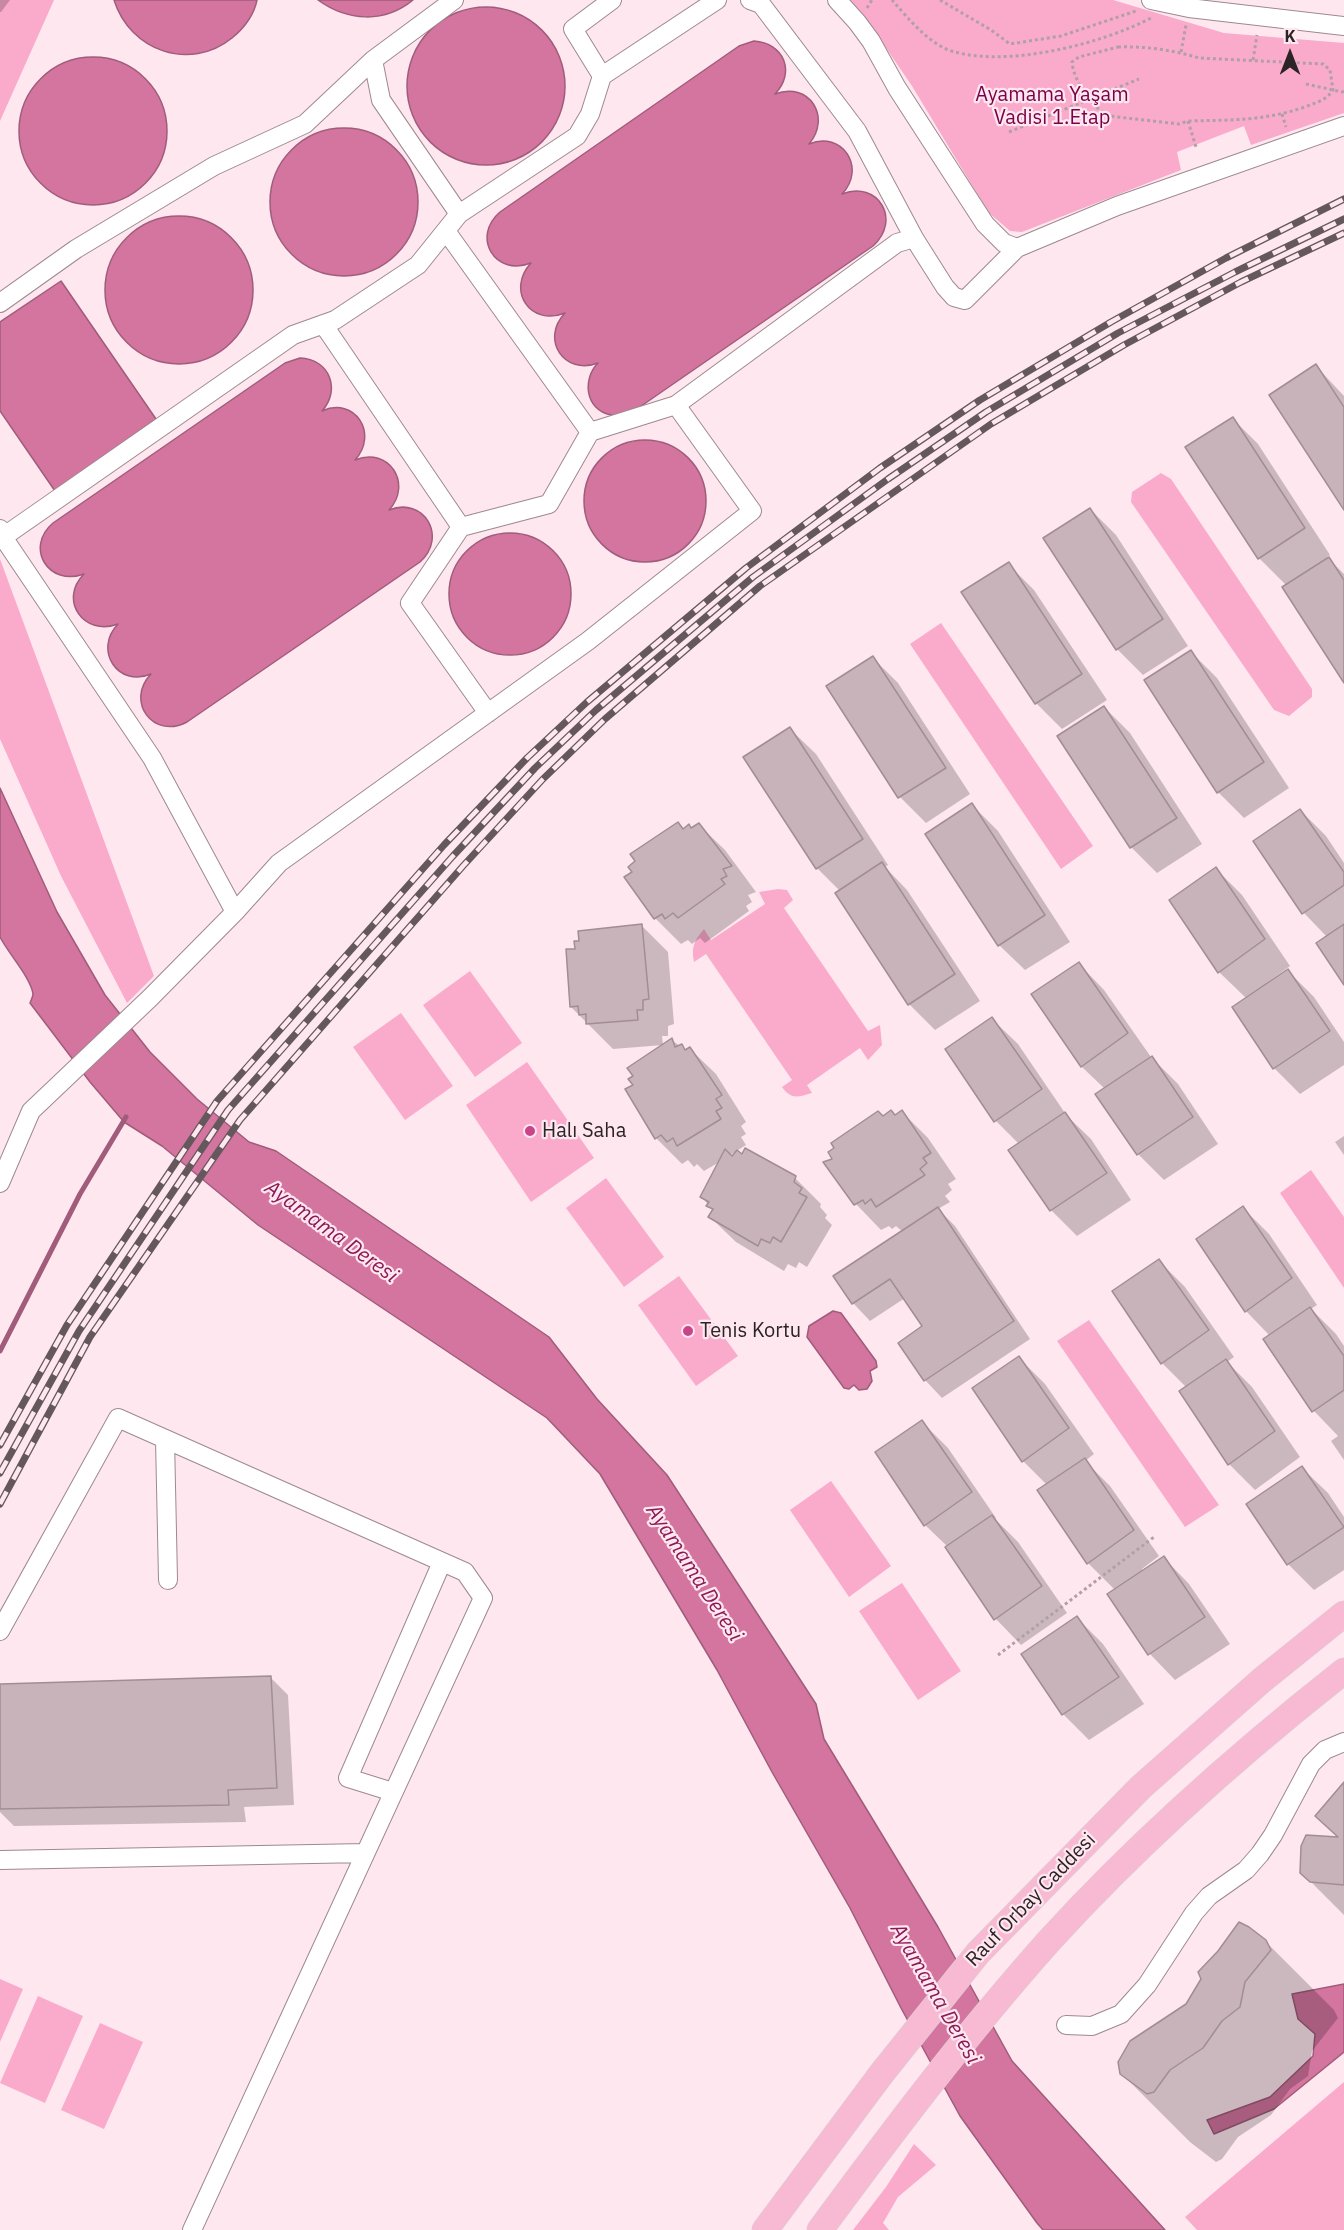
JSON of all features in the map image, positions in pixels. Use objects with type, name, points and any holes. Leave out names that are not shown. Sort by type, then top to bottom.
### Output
[{"type":"highway","name":"Rauf Orbay Caddesi","points":[[765,2230],[882,2073],[978,1953],[1142,1787],[1262,1680],[1344,1614]]},
{"type":"highway","name":"Rauf Orbay Caddesi","points":[[820,2230],[925,2091],[1008,1988],[1081,1908],[1150,1839],[1257,1743],[1344,1671]]},
{"type":"street","points":[[0,303],[76,249],[214,166],[305,124],[373,60],[454,0]]},
{"type":"street","points":[[602,76],[573,29],[612,0]]},
{"type":"street","points":[[235,912],[152,758],[2,533],[292,335],[335,320],[418,266],[459,214],[577,136],[590,114],[602,76],[717,0]]},
{"type":"street","points":[[750,0],[761,4],[857,131],[914,238],[945,287],[954,297],[965,300],[1017,248],[1117,206],[1344,126]]},
{"type":"street","points":[[837,0],[871,41],[897,88],[985,224],[1004,243],[1017,248]]},
{"type":"street","points":[[1151,0],[1182,7],[1211,5],[1259,17],[1344,26]]},
{"type":"street","points":[[373,60],[381,100],[459,214]]},
{"type":"street","points":[[446,231],[590,432]]},
{"type":"street","points":[[488,713],[410,603],[461,527],[549,504],[590,432],[676,405],[897,243],[914,238]]},
{"type":"street","points":[[323,324],[461,527]]},
{"type":"street","points":[[0,1183],[31,1111],[150,998],[235,912],[279,863],[588,641],[752,511],[676,405]]},
{"type":"street","points":[[0,1631],[118,1418],[465,1572],[483,1598],[192,2230]]},
{"type":"street","points":[[165,1439],[168,1580]]},
{"type":"street","points":[[393,1792],[348,1778],[442,1562]]},
{"type":"street","points":[[1066,2025],[1092,2026],[1121,2014],[1147,1985],[1194,1913],[1209,1896],[1246,1869],[1260,1854],[1273,1836],[1311,1764],[1325,1750],[1344,1742]]},
{"type":"street","points":[[0,1860],[365,1853]]},
{"type":"path","points":[[892,0],[938,44],[954,52],[1012,56],[1084,45],[1131,29],[1182,7],[1181,52]]},
{"type":"path","points":[[940,0],[1010,44],[1061,36],[1081,30],[1132,14],[1151,0]]},
{"type":"path","points":[[1253,60],[1259,17]]},
{"type":"path","points":[[1118,47],[1181,52],[1199,58],[1323,64],[1330,70],[1333,90],[1328,98],[1282,114],[1254,120],[1188,121],[1179,124],[1109,116],[1099,112],[1073,70],[1072,62],[1079,57],[1118,47]]},
{"type":"path","points":[[1009,132],[1139,79]]},
{"type":"path","points":[[1306,84],[1344,91]]},
{"type":"path","points":[[1282,114],[1288,135]]},
{"type":"path","points":[[1188,121],[1196,147]]},
{"type":"path","points":[[998,1655],[1154,1537]]},
{"type":"green space","points":[[0,0],[54,0],[0,121]]},
{"type":"green space","name":"Ayamama Yaşam Vadisi 1.Etap","points":[[849,0],[1113,0],[1224,33],[1344,43],[1344,113],[1251,145],[1244,126],[1177,152],[1181,170],[1022,232],[1010,231],[988,212],[912,86],[871,26]]},
{"type":"green space","points":[[1161,473],[1171,479],[1312,689],[1312,697],[1289,716],[1274,710],[1131,502],[1132,492]]},
{"type":"green space","points":[[0,559],[154,976],[127,1003],[61,876],[0,739]]},
{"type":"green space","points":[[941,623],[1093,846],[1061,869],[910,644]]},
{"type":"green space","points":[[787,890],[793,900],[784,908],[868,1031],[880,1025],[882,1045],[868,1060],[860,1048],[807,1085],[812,1093],[799,1096],[792,1096],[782,1087],[792,1080],[706,954],[694,962],[693,957],[694,944],[704,929],[711,940],[765,904],[759,892]]},
{"type":"green space","points":[[470,971],[522,1043],[475,1077],[423,1005]]},
{"type":"green space","points":[[401,1013],[453,1086],[405,1120],[353,1047]]},
{"type":"green space","name":"Halı Saha","points":[[527,1062],[594,1158],[531,1202],[466,1105]]},
{"type":"green space","points":[[1311,1170],[1344,1217],[1344,1288],[1280,1193]]},
{"type":"green space","points":[[606,1178],[664,1257],[624,1287],[566,1208]]},
{"type":"green space","name":"Tenis Kortu","points":[[679,1276],[738,1356],[696,1386],[638,1305]]},
{"type":"green space","points":[[1089,1320],[1219,1505],[1185,1527],[1057,1341]]},
{"type":"green space","points":[[831,1481],[891,1566],[849,1597],[790,1510]]},
{"type":"green space","points":[[902,1583],[961,1671],[918,1700],[859,1611]]},
{"type":"green space","points":[[0,1979],[23,1989],[0,2042]]},
{"type":"green space","points":[[38,1996],[83,2016],[45,2103],[0,2083]]},
{"type":"green space","points":[[100,2023],[143,2042],[104,2129],[61,2110]]},
{"type":"green space","points":[[1344,2082],[1344,2230],[1197,2230],[1185,2217]]},
{"type":"green space","points":[[914,2144],[936,2165],[898,2197],[883,2223],[889,2230],[853,2230],[886,2187]]},
{"type":"water","points":[[114,0],[257,0],[248,21],[232,38],[216,48],[198,54],[180,54],[163,51],[147,43],[133,32],[122,18]]},
{"type":"water","points":[[318,0],[413,0],[390,13],[366,17],[341,12]]},
{"type":"water","points":[[486,7],[501,8],[516,13],[530,20],[542,30],[552,42],[559,56],[564,71],[564,101],[559,116],[552,130],[542,142],[530,152],[516,159],[501,164],[486,165],[471,164],[456,159],[442,152],[430,142],[420,130],[413,116],[408,101],[407,86],[408,71],[413,56],[420,42],[430,30],[442,20],[456,13],[471,8]]},
{"type":"water","points":[[754,41],[773,47],[784,60],[785,77],[775,94],[787,91],[798,93],[807,97],[813,104],[818,123],[816,134],[809,144],[821,141],[832,142],[847,154],[852,173],[849,184],[842,194],[855,191],[866,193],[875,197],[882,205],[885,225],[881,236],[873,246],[634,411],[617,416],[602,412],[591,401],[588,385],[598,363],[586,366],[575,364],[566,360],[559,353],[555,344],[555,334],[558,323],[565,313],[552,316],[541,315],[526,303],[521,284],[524,273],[531,263],[518,266],[498,260],[491,252],[488,243],[488,232],[492,222],[500,212],[739,46]]},
{"type":"water","points":[[93,57],[107,58],[121,63],[134,69],[145,79],[155,90],[161,103],[166,117],[166,145],[161,159],[155,172],[145,183],[134,193],[121,199],[107,204],[93,205],[79,204],[65,199],[52,193],[41,183],[31,172],[25,159],[20,145],[19,131],[20,117],[25,103],[31,90],[41,79],[52,69],[65,63],[79,58]]},
{"type":"water","points":[[344,128],[358,129],[372,134],[385,140],[396,150],[406,161],[412,174],[417,188],[417,216],[412,230],[406,243],[396,254],[385,264],[372,270],[358,275],[344,276],[330,275],[316,270],[303,264],[292,254],[282,243],[276,230],[271,216],[270,202],[271,188],[276,174],[282,161],[292,150],[303,140],[316,134],[330,129]]},
{"type":"water","points":[[179,216],[193,217],[207,222],[220,228],[231,238],[241,249],[247,262],[252,276],[252,304],[247,318],[241,331],[231,342],[220,352],[207,358],[193,363],[179,364],[165,363],[151,358],[138,352],[127,342],[117,331],[111,318],[106,304],[105,290],[106,276],[111,262],[117,249],[127,238],[138,228],[151,222],[165,217]]},
{"type":"water","points":[[61,281],[156,419],[55,491],[0,411],[0,322]]},
{"type":"water","points":[[300,358],[319,364],[329,377],[331,394],[322,411],[334,408],[344,409],[353,413],[360,420],[365,439],[362,450],[355,460],[367,457],[378,458],[394,470],[399,489],[396,500],[389,510],[402,507],[413,509],[428,521],[432,531],[432,541],[428,552],[420,562],[187,722],[175,726],[163,726],[146,715],[142,706],[141,695],[151,674],[139,677],[128,676],[119,671],[109,655],[108,645],[111,634],[118,624],[106,627],[95,625],[85,621],[78,614],[74,605],[74,595],[77,584],[84,574],[71,577],[51,570],[44,563],[41,543],[53,523],[285,363]]},
{"type":"water","points":[[645,440],[668,444],[688,458],[702,478],[706,501],[702,524],[688,544],[668,558],[645,562],[622,558],[602,544],[588,524],[584,501],[588,478],[602,458],[622,444]]},
{"type":"water","points":[[510,533],[533,537],[553,551],[567,571],[571,594],[567,617],[553,637],[533,651],[510,655],[487,651],[467,637],[453,617],[449,594],[453,571],[467,551],[487,537]]},
{"type":"water","name":"Ayamama Deresi","points":[[0,788],[57,912],[105,995],[150,1052],[197,1099],[249,1142],[276,1151],[549,1337],[597,1399],[667,1475],[816,1704],[824,1739],[938,1927],[1012,2061],[1165,2230],[1043,2230],[1037,2223],[960,2116],[850,1908],[717,1670],[600,1474],[547,1418],[258,1225],[162,1146],[124,1122],[90,1082],[30,1003],[33,995],[31,988],[24,973],[0,937]]},
{"type":"water","points":[[833,1311],[841,1313],[876,1361],[877,1367],[870,1371],[872,1381],[867,1389],[859,1390],[854,1385],[849,1389],[844,1388],[807,1337],[809,1326]]},
{"type":"water","points":[[1344,1984],[1344,2052],[1274,2109],[1214,2134],[1207,2120],[1270,2097],[1313,2056],[1315,2034],[1298,2019],[1292,1994]]},
{"type":"building","points":[[1316,364],[1344,407],[1344,510],[1269,395]]},
{"type":"building","points":[[1233,417],[1305,528],[1258,559],[1185,447]]},
{"type":"building","points":[[1090,508],[1163,619],[1116,650],[1043,538]]},
{"type":"building","points":[[1329,557],[1344,580],[1344,683],[1282,587]]},
{"type":"building","points":[[1009,562],[1082,674],[1035,704],[961,592]]},
{"type":"building","points":[[1191,650],[1264,762],[1217,793],[1144,680]]},
{"type":"building","points":[[873,656],[946,768],[898,798],[826,686]]},
{"type":"building","points":[[1104,706],[1177,818],[1130,848],[1057,736]]},
{"type":"building","points":[[790,727],[863,839],[816,869],[743,757]]},
{"type":"building","points":[[972,803],[1045,915],[998,946],[925,834]]},
{"type":"building","points":[[1300,809],[1344,872],[1344,885],[1302,914],[1253,841]]},
{"type":"building","points":[[678,822],[683,829],[689,824],[691,828],[699,823],[732,866],[723,869],[727,876],[721,879],[725,884],[678,918],[673,913],[665,919],[662,914],[654,919],[624,877],[632,872],[628,867],[635,861],[630,854]]},
{"type":"building","points":[[882,862],[955,974],[908,1005],[835,893]]},
{"type":"building","points":[[1216,867],[1265,939],[1218,973],[1169,900]]},
{"type":"building","points":[[642,924],[649,999],[643,1000],[643,1010],[637,1010],[638,1020],[586,1024],[586,1014],[579,1015],[578,1006],[570,1007],[566,949],[575,949],[574,941],[579,941],[578,931]]},
{"type":"building","points":[[1344,924],[1344,985],[1316,943]]},
{"type":"building","points":[[1079,962],[1128,1033],[1081,1067],[1031,994]]},
{"type":"building","points":[[1288,969],[1330,1031],[1273,1069],[1232,1007]]},
{"type":"building","points":[[992,1017],[1042,1089],[994,1122],[945,1049]]},
{"type":"building","points":[[672,1038],[675,1047],[682,1044],[685,1050],[690,1047],[722,1095],[716,1099],[722,1108],[716,1111],[721,1119],[677,1146],[673,1138],[667,1142],[661,1135],[655,1139],[625,1089],[633,1085],[628,1079],[633,1076],[627,1068]]},
{"type":"building","points":[[1152,1056],[1193,1117],[1137,1155],[1095,1094]]},
{"type":"building","points":[[891,1110],[895,1115],[902,1110],[931,1153],[923,1158],[927,1163],[920,1169],[925,1175],[876,1207],[871,1199],[865,1204],[863,1200],[854,1205],[823,1162],[832,1159],[828,1152],[834,1148],[831,1143],[878,1111],[883,1116]]},
{"type":"building","points":[[1065,1112],[1107,1173],[1050,1211],[1008,1150]]},
{"type":"building","points":[[745,1148],[796,1176],[794,1182],[802,1188],[799,1193],[807,1197],[781,1242],[773,1237],[770,1243],[761,1239],[758,1246],[708,1217],[713,1209],[706,1206],[709,1202],[700,1197],[725,1149],[732,1156],[737,1150],[742,1154]]},
{"type":"building","points":[[1243,1206],[1292,1278],[1245,1312],[1196,1239]]},
{"type":"building","points":[[938,1207],[1014,1321],[924,1381],[898,1343],[922,1326],[890,1279],[852,1304],[833,1276]]},
{"type":"building","points":[[1159,1259],[1209,1330],[1161,1364],[1112,1291]]},
{"type":"building","points":[[1310,1307],[1344,1356],[1344,1390],[1312,1412],[1263,1339]]},
{"type":"building","points":[[1019,1356],[1069,1428],[1022,1462],[972,1388]]},
{"type":"building","points":[[1226,1359],[1275,1431],[1228,1465],[1179,1391]]},
{"type":"building","points":[[922,1420],[972,1492],[924,1526],[875,1452]]},
{"type":"building","points":[[1085,1458],[1134,1530],[1087,1564],[1037,1490]]},
{"type":"building","points":[[1302,1466],[1344,1527],[1287,1565],[1246,1504]]},
{"type":"building","points":[[992,1515],[1042,1586],[994,1620],[945,1547]]},
{"type":"building","points":[[1164,1556],[1205,1617],[1148,1655],[1107,1594]]},
{"type":"building","points":[[1077,1616],[1119,1677],[1062,1715],[1021,1654]]},
{"type":"building","points":[[271,1676],[277,1788],[228,1790],[229,1805],[0,1809],[0,1684]]},
{"type":"building","points":[[1344,1782],[1344,1885],[1310,1882],[1300,1873],[1301,1846],[1306,1835],[1338,1837],[1315,1816]]},
{"type":"building","points":[[1239,1922],[1266,1940],[1271,1950],[1245,1982],[1240,2007],[1222,2021],[1203,2048],[1170,2070],[1154,2092],[1147,2094],[1120,2074],[1118,2062],[1130,2041],[1186,2004],[1201,1979],[1198,1972],[1218,1951]]},
{"type":"waterway","points":[[0,1351],[80,1194],[126,1117]]},
{"type":"railway","points":[[0,1445],[67,1325],[217,1101],[444,845],[527,758],[587,702],[746,568],[880,468],[980,400],[1111,322],[1226,258],[1344,199]]},
{"type":"railway","points":[[0,1473],[79,1331],[228,1110],[453,856],[535,768],[596,710],[753,577],[888,479],[986,412],[1118,333],[1344,219]]},
{"type":"railway","points":[[0,1504],[90,1337],[240,1120],[463,866],[543,779],[605,719],[760,586],[991,424],[1124,345],[1241,282],[1344,233]]},
{"type":"place","name":"Halı Saha","points":[[530,1131]]},
{"type":"place","name":"Tenis Kortu","points":[[688,1331]]}]
